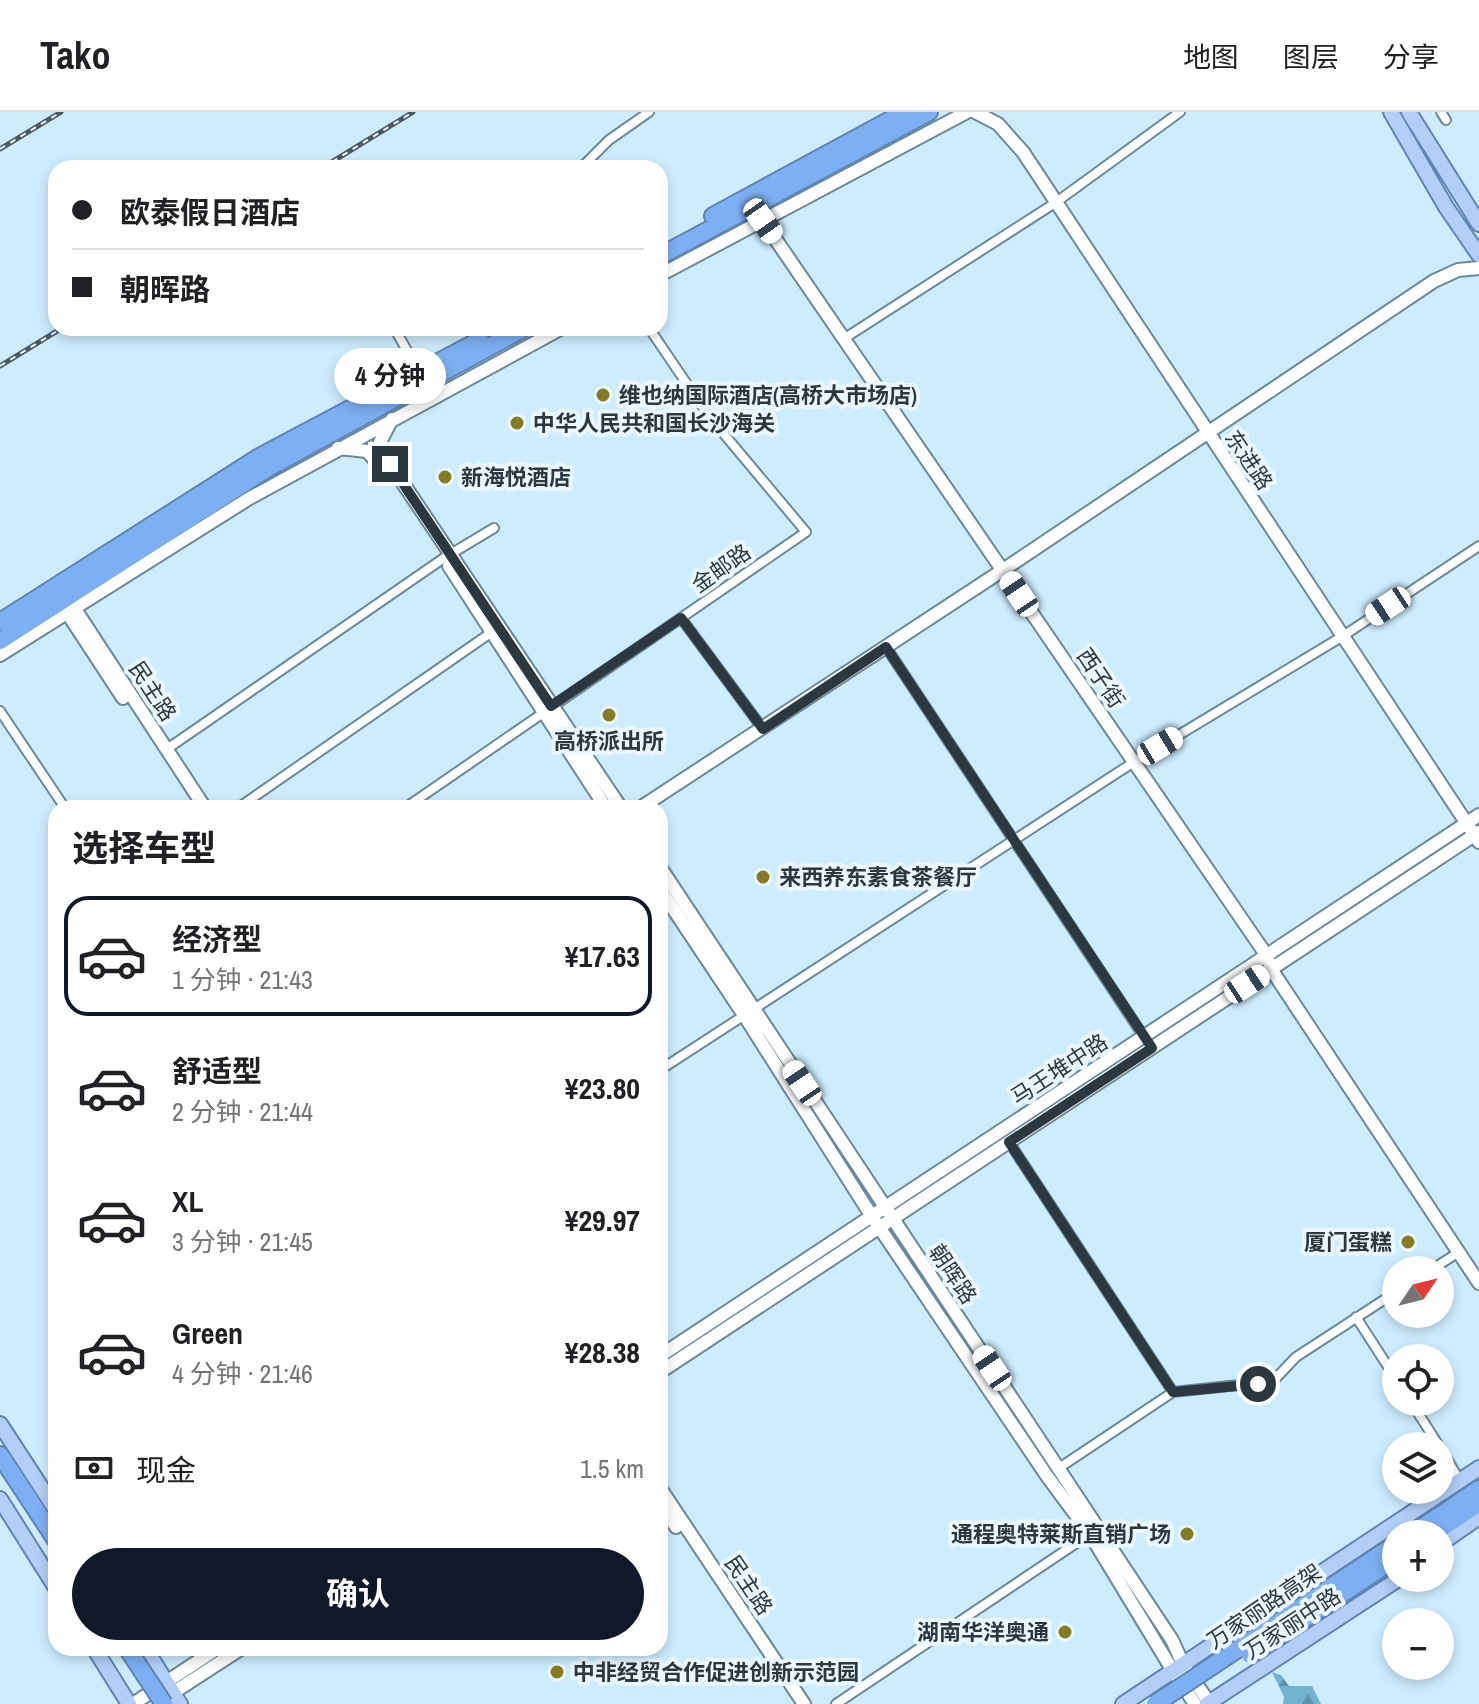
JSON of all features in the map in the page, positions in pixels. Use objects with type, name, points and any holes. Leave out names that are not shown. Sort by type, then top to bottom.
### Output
[{"type":"highway","points":[[668,242],[905,112]]},
{"type":"highway","points":[[668,252],[929,112]]},
{"type":"highway","points":[[0,622],[261,456],[487,336]]},
{"type":"highway","points":[[0,641],[70,607],[268,468],[509,336]]},
{"type":"highway","points":[[0,1455],[48,1528]]},
{"type":"highway","points":[[0,1469],[48,1542]]},
{"type":"highway","points":[[1435,1520],[1477,1494]]},
{"type":"highway","points":[[1448,1520],[1477,1494]]},
{"type":"highway","name":"万家丽路高架","points":[[1155,1704],[1382,1564]]},
{"type":"highway","name":"万家丽路高架","points":[[1175,1704],[1382,1564]]},
{"type":"highway","points":[[123,1656],[155,1704]]},
{"type":"highway","points":[[134,1656],[170,1696]]},
{"type":"main road","points":[[1391,112],[1446,207],[1479,255]]},
{"type":"main road","points":[[1409,112],[1479,224]]},
{"type":"main road","points":[[0,1424],[48,1498]]},
{"type":"main road","name":"万家丽中路","points":[[1123,1704],[1479,1468]]},
{"type":"main road","points":[[0,1499],[48,1575]]},
{"type":"main road","points":[[1454,1534],[1479,1517]]},
{"type":"main road","points":[[1454,1543],[1479,1527]]},
{"type":"main road","name":"万家丽中路","points":[[1205,1704],[1382,1590]]},
{"type":"main road","points":[[99,1656],[131,1704]]},
{"type":"main road","points":[[149,1656],[170,1696]]},
{"type":"street","points":[[591,158],[609,140],[649,112]]},
{"type":"street","points":[[668,271],[967,112]]},
{"type":"street","name":"东进路","points":[[975,112],[998,124],[1015,143],[1477,836]]},
{"type":"street","points":[[845,338],[1055,203],[1180,112]]},
{"type":"street","name":"西子街","points":[[763,221],[1269,962],[1479,1283]]},
{"type":"street","points":[[652,800],[1434,281],[1458,270],[1479,268]]},
{"type":"street","points":[[399,336],[419,371]]},
{"type":"street","points":[[0,655],[70,607],[248,499],[547,336]]},
{"type":"street","name":"金邮路","points":[[416,800],[806,532],[708,415],[654,336]]},
{"type":"street","points":[[392,419],[380,442],[390,464],[492,632],[615,800]]},
{"type":"street","points":[[338,448],[367,451],[385,471],[447,556],[547,709],[601,800]]},
{"type":"street","points":[[167,749],[447,556],[494,528]]},
{"type":"street","points":[[668,1065],[1134,762],[1343,636],[1479,546]]},
{"type":"street","name":"民主路","points":[[70,607],[200,800]]},
{"type":"street","name":"民主路","points":[[70,607],[192,800]]},
{"type":"street","points":[[681,618],[763,729]]},
{"type":"street","points":[[250,800],[492,632]]},
{"type":"street","points":[[886,647],[1148,1042]]},
{"type":"street","points":[[0,711],[60,800]]},
{"type":"street","name":"马王堆中路","points":[[668,1351],[884,1206],[1148,1042],[1269,962],[1479,815]]},
{"type":"street","name":"马王堆中路","points":[[1269,962],[1477,836]]},
{"type":"street","name":"朝晖路","points":[[668,880],[871,1215],[886,1223],[1059,1468],[1172,1640],[1178,1668]]},
{"type":"street","name":"朝晖路","points":[[668,900],[884,1206],[886,1223],[1047,1476],[1205,1704]]},
{"type":"street","name":"马王堆中路","points":[[668,1367],[1009,1142],[1148,1042]]},
{"type":"street","points":[[1009,1142],[1173,1392]]},
{"type":"street","points":[[1453,1256],[1459,1252]]},
{"type":"street","points":[[1059,1468],[1173,1392],[1267,1382],[1277,1377],[1296,1357],[1382,1301]]},
{"type":"street","points":[[1356,1317],[1382,1357]]},
{"type":"street","points":[[1454,1471],[1460,1481]]},
{"type":"street","name":"民主路","points":[[668,1500],[804,1704]]},
{"type":"street","name":"民主路","points":[[668,1515],[795,1704]]},
{"type":"street","points":[[836,1704],[1090,1534]]},
{"type":"street","points":[[131,1704],[170,1696],[210,1656]]},
{"type":"street","points":[[155,1704],[230,1656]]},
{"type":"green space","points":[[1272,1672],[1281,1675],[1289,1686],[1312,1686],[1321,1704],[1283,1704],[1284,1697]]},
{"type":"railway","points":[[0,149],[61,112]]},
{"type":"railway","points":[[335,160],[413,112]]},
{"type":"railway","points":[[0,366],[49,336]]},
{"type":"place","name":"维也纳国际酒店(高桥大市场店)","points":[[603,395]]},
{"type":"place","name":"中华人民共和国长沙海关","points":[[517,423]]},
{"type":"place","name":"新海悦酒店","points":[[445,477]]},
{"type":"place","name":"高桥派出所","points":[[609,715]]},
{"type":"place","name":"来西养东素食茶餐厅","points":[[763,877]]},
{"type":"place","name":"厦门蛋糕","points":[[1408,1242]]},
{"type":"place","name":"通程奥特莱斯直销广场","points":[[1187,1534]]},
{"type":"place","name":"湖南华洋奥通","points":[[1065,1632]]},
{"type":"place","name":"中非经贸合作促进创新示范园","points":[[557,1672]]},
{"type":"route","points":[[390,464],[551,706],[681,618],[763,729],[886,647],[1152,1048],[1009,1142],[1173,1392],[1258,1384]]}]
